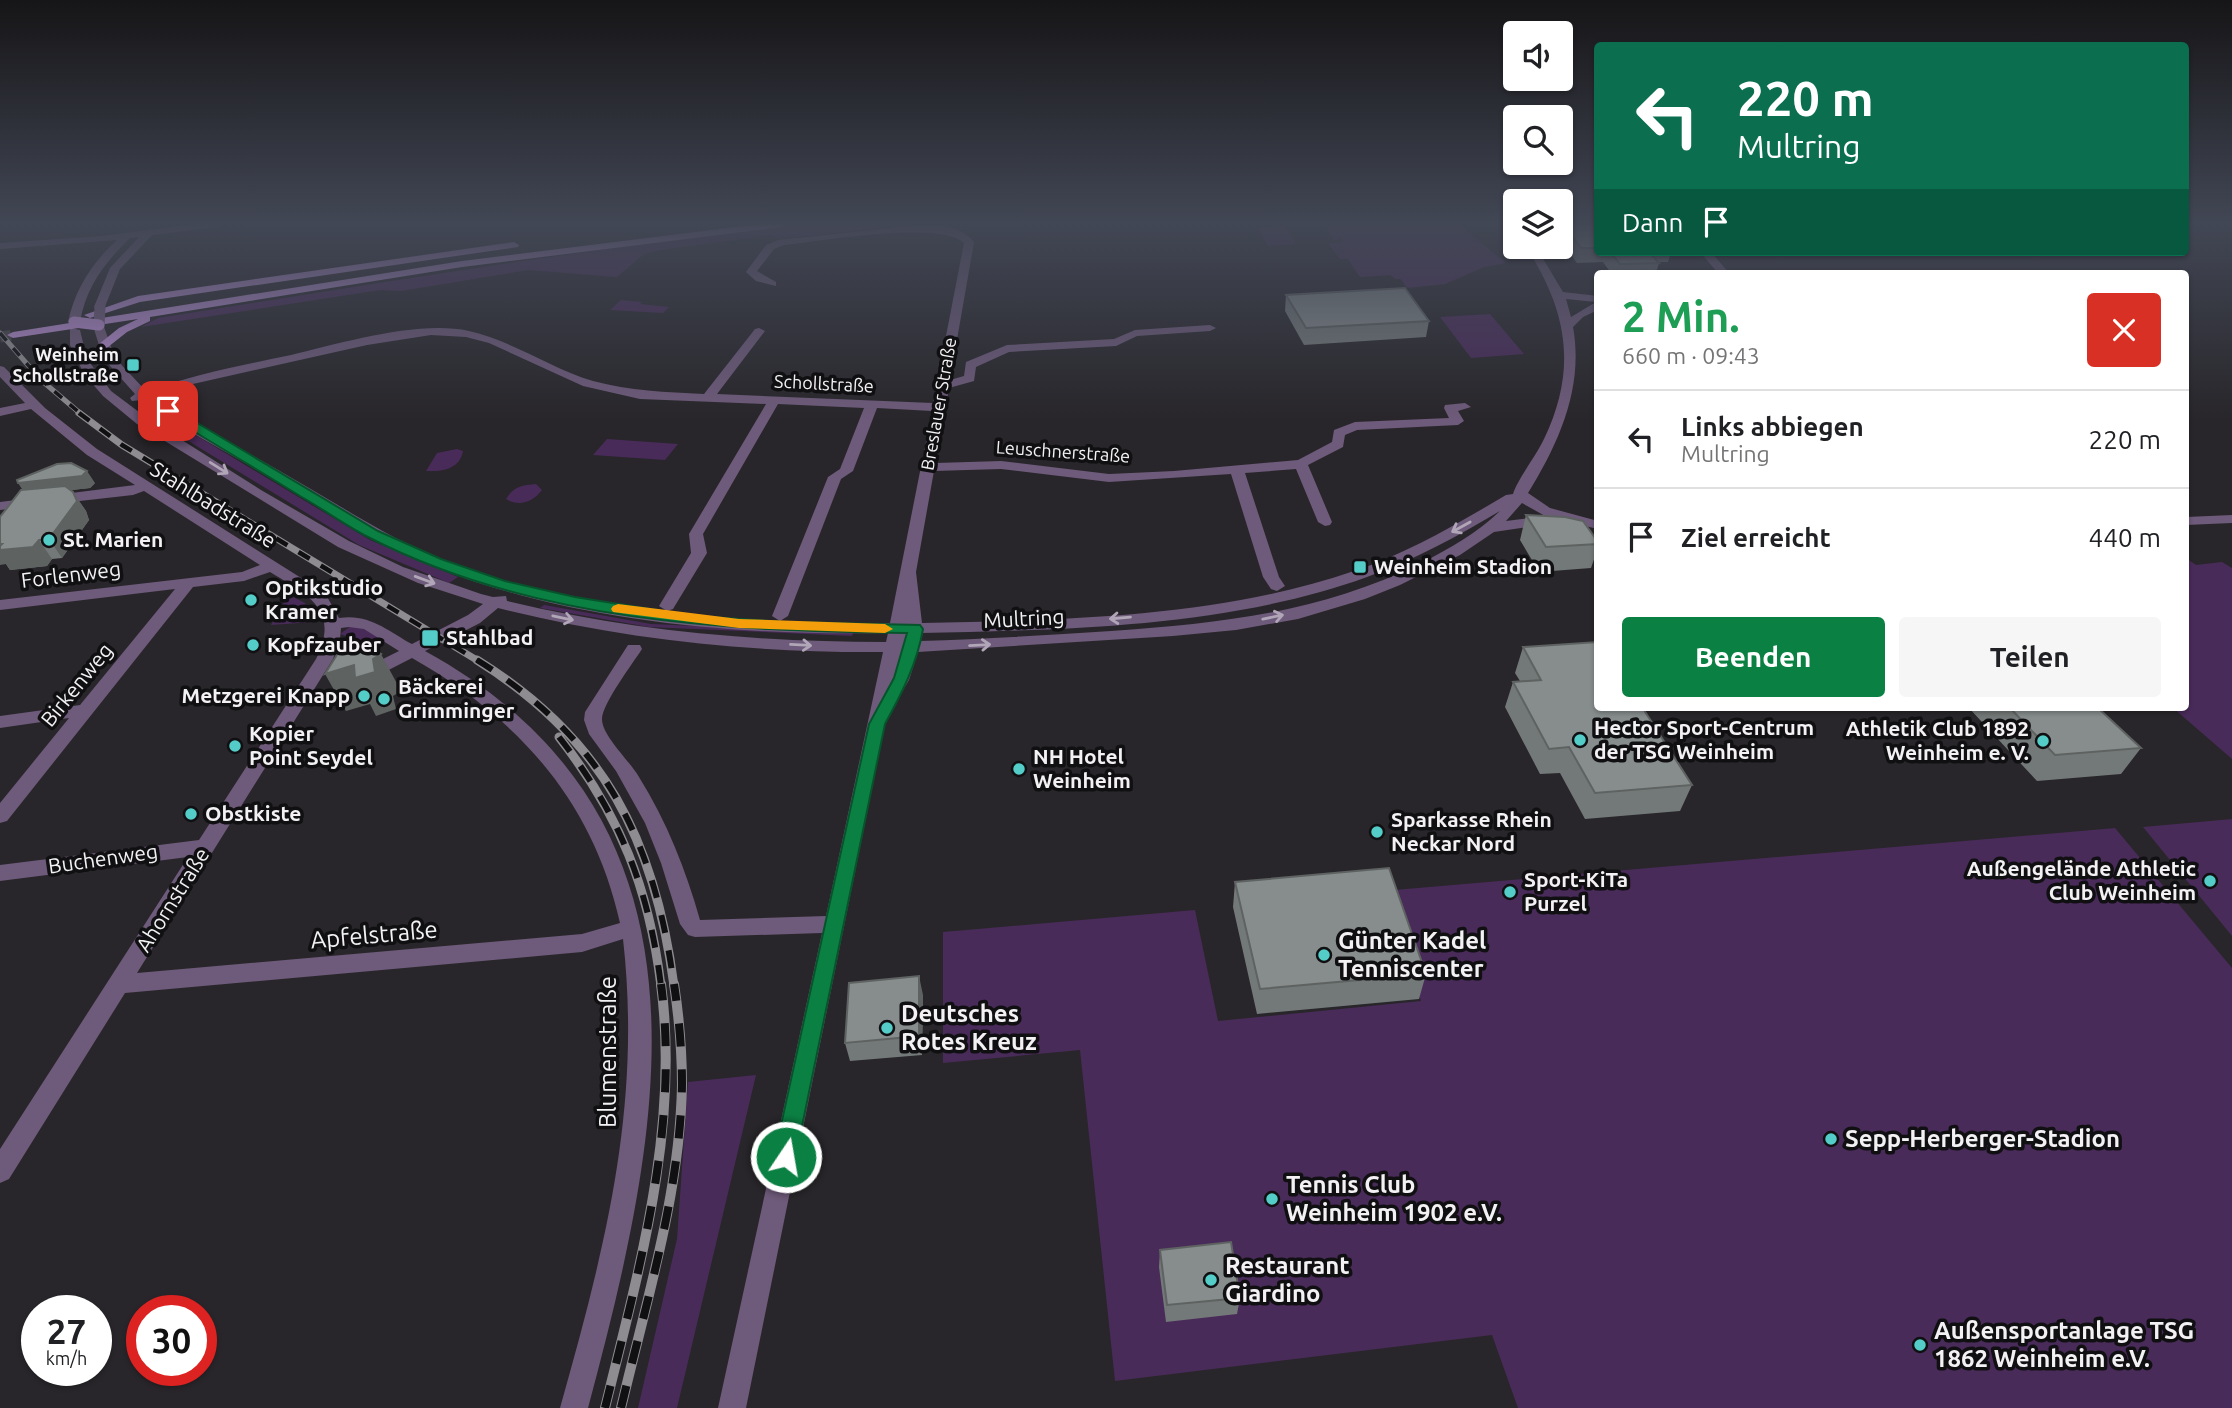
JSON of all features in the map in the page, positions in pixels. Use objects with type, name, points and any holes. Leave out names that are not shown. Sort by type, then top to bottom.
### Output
[{"type":"main road","points":[[75,321],[101,305],[203,290]]},
{"type":"main road","points":[[13,335],[299,290]]},
{"type":"main road","points":[[75,321],[102,325],[336,290]]},
{"type":"main road","points":[[101,305],[115,305],[138,299]]},
{"type":"main road","points":[[103,347],[123,330],[146,319]]},
{"type":"street","points":[[75,321],[86,290]]},
{"type":"street","name":"Multring","points":[[107,290],[101,305],[103,347],[112,362],[146,397],[373,534],[436,562],[495,595],[544,594],[694,620],[785,627],[915,629],[1206,611],[1280,597],[1340,581],[1412,552],[1521,491]]},
{"type":"street","name":"Breslauer Straße","points":[[732,1408],[910,566],[960,290]]},
{"type":"street","name":"Multring","points":[[75,321],[78,353],[86,369],[120,406],[347,546],[394,569],[644,633],[732,642],[912,648],[1055,641],[1206,629],[1257,621],[1358,597],[1435,561],[1504,515],[1521,491],[1558,425],[1570,369],[1567,327],[1557,290]]},
{"type":"street","points":[[1560,296],[1594,301]]},
{"type":"street","points":[[1567,327],[1594,305]]},
{"type":"street","points":[[943,386],[970,378],[970,365],[1007,349],[1115,342],[1135,332],[1210,328]]},
{"type":"street","points":[[708,397],[759,331]]},
{"type":"street","name":"Schollstraße","points":[[120,406],[215,376],[368,341],[431,332],[466,334],[493,341],[587,383],[608,390],[640,395],[939,407]]},
{"type":"street","name":"Stahlbadstraße","points":[[0,370],[33,405],[92,452],[319,596],[328,608],[334,625]]},
{"type":"street","points":[[667,606],[699,553],[696,534],[775,400]]},
{"type":"street","points":[[780,616],[835,477],[846,471],[872,404]]},
{"type":"street","points":[[0,412],[33,405]]},
{"type":"street","name":"Leuschnerstraße","points":[[928,467],[1001,465],[1109,478],[1237,471],[1301,464],[1338,444],[1339,433],[1355,426],[1458,421],[1450,408],[1465,407]]},
{"type":"street","points":[[1301,464],[1325,522]]},
{"type":"street","points":[[1237,471],[1271,577],[1277,586]]},
{"type":"street","points":[[0,506],[133,491],[144,486]]},
{"type":"street","points":[[1521,491],[1533,506],[1594,523]]},
{"type":"street","points":[[1521,491],[1594,522]]},
{"type":"street","points":[[1489,527],[1574,519]]},
{"type":"street","points":[[2189,521],[2232,519]]},
{"type":"street","name":"Forlenweg","points":[[0,605],[244,576],[272,566]]},
{"type":"street","name":"Breslauer Straße","points":[[877,724],[897,691],[912,648],[915,629],[910,566]]},
{"type":"street","name":"Birkenweg","points":[[0,816],[189,582]]},
{"type":"street","points":[[356,677],[495,595]]},
{"type":"street","name":"Blumenstraße","points":[[334,625],[361,622],[476,689],[523,728],[569,781],[606,849],[632,928],[640,1012],[639,1094],[631,1172],[612,1273],[574,1408]]},
{"type":"street","name":"Ahornstraße","points":[[0,1171],[206,846],[321,680],[334,635],[334,625]]},
{"type":"street","points":[[634,649],[591,721],[622,765],[662,834],[691,924],[695,929],[835,924]]},
{"type":"street","points":[[0,722],[86,710]]},
{"type":"street","name":"Buchenweg","points":[[0,873],[206,846]]},
{"type":"street","name":"Apfelstraße","points":[[120,984],[582,943],[632,928]]},
{"type":"shaded area","points":[[336,290],[409,290],[380,290],[141,327],[158,318]]},
{"type":"shaded area","points":[[621,300],[669,307],[663,313],[610,310]]},
{"type":"shaded area","points":[[1490,314],[1524,354],[1471,358],[1440,317]]},
{"type":"shaded area","points":[[164,416],[370,540],[458,577],[449,583],[359,545],[154,420]]},
{"type":"shaded area","points":[[607,439],[678,444],[665,460],[593,455]]},
{"type":"shaded area","points":[[457,449],[463,451],[454,466],[444,470],[426,471],[437,453]]},
{"type":"shaded area","points":[[536,484],[542,490],[530,500],[516,503],[506,499],[518,487]]},
{"type":"shaded area","points":[[2189,560],[2196,565],[2222,562],[2232,568],[2232,759],[2177,711],[2189,711]]},
{"type":"shaded area","points":[[293,597],[305,603],[314,622],[271,625],[285,601]]},
{"type":"shaded area","points":[[544,605],[651,624],[853,633],[852,636],[649,627],[540,608]]},
{"type":"shaded area","points":[[352,625],[360,625],[383,640],[366,656],[354,652],[357,640],[340,634]]},
{"type":"shaded area","name":"Außengelände Athletic Club Weinheim","points":[[2232,819],[2232,936],[2143,827]]},
{"type":"shaded area","name":"Sepp-Herberger-Stadion","points":[[2115,828],[2232,968],[2232,1408],[1518,1408],[1492,1335],[1115,1381],[1080,1050],[943,1063],[943,932],[1195,910],[1218,1021],[1421,1001],[1383,891]]},
{"type":"shaded area","points":[[756,1075],[677,1408],[638,1408],[677,1239],[688,1082]]},
{"type":"building","points":[[1406,290],[1429,321],[1306,328],[1286,295]]},
{"type":"building","points":[[71,463],[87,471],[82,476],[18,483],[17,480],[57,464]]},
{"type":"building","points":[[65,486],[73,492],[77,501],[49,539],[39,540],[33,547],[0,550],[0,517],[21,490]]},
{"type":"building","points":[[1526,515],[1583,521],[1594,536],[1594,544],[1546,547]]},
{"type":"building","name":"Hector Sport-Centrum der TSG Weinheim","points":[[1594,642],[1594,711],[1645,711],[1692,785],[1595,793],[1569,747],[1549,749],[1513,682],[1541,680],[1523,647]]},
{"type":"building","points":[[366,644],[381,654],[373,659],[375,672],[355,678],[354,665],[325,674],[338,653]]},
{"type":"building","points":[[2013,711],[2101,711],[2141,748],[2055,755]]},
{"type":"building","name":"Günter Kadel Tenniscenter","points":[[1389,868],[1426,974],[1260,989],[1235,882]]},
{"type":"building","name":"Deutsches Rotes Kreuz","points":[[919,976],[919,1036],[845,1043],[849,983]]},
{"type":"building","points":[[1231,1242],[1240,1298],[1167,1305],[1160,1250]]},
{"type":"tunnel","points":[[0,337],[13,335]]},
{"type":"railway","points":[[0,333],[41,380],[81,414]]},
{"type":"railway","points":[[79,413],[122,445],[479,661]]},
{"type":"railway","points":[[479,661],[521,691],[559,724],[590,759],[616,798],[637,840],[653,885],[674,986]]},
{"type":"railway","points":[[559,737],[599,795],[628,854],[649,917],[661,986]]},
{"type":"railway","points":[[605,1408],[643,1251],[661,1145],[665,1091],[661,984]]},
{"type":"railway","points":[[621,1408],[660,1248],[675,1167],[682,1085],[674,984]]},
{"type":"slow traffic","points":[[618,609],[657,616],[739,624],[885,629]]},
{"type":"place","name":"Weinheim Schollstraße","points":[[133,365]]},
{"type":"place","name":"St. Marien","points":[[49,540]]},
{"type":"place","name":"Weinheim Stadion","points":[[1360,567]]},
{"type":"place","name":"Optikstudio Kramer","points":[[251,600]]},
{"type":"place","name":"Stahlbad","points":[[430,638]]},
{"type":"place","name":"Kopfzauber","points":[[253,645]]},
{"type":"place","name":"Metzgerei Knapp","points":[[364,696]]},
{"type":"place","name":"Bäckerei Grimminger","points":[[384,699]]},
{"type":"place","name":"Hector Sport-Centrum der TSG Weinheim","points":[[1580,740]]},
{"type":"place","name":"Athletik Club 1892 Weinheim e. V.","points":[[2043,741]]},
{"type":"place","name":"Kopier Point Seydel","points":[[235,746]]},
{"type":"place","name":"NH Hotel Weinheim","points":[[1019,769]]},
{"type":"place","name":"Obstkiste","points":[[191,814]]},
{"type":"place","name":"Sparkasse Rhein Neckar Nord","points":[[1377,832]]},
{"type":"place","name":"Außengelände Athletic Club Weinheim","points":[[2210,881]]},
{"type":"place","name":"Sport-KiTa Purzel","points":[[1510,892]]},
{"type":"place","name":"Günter Kadel Tenniscenter","points":[[1324,955]]},
{"type":"place","name":"Deutsches Rotes Kreuz","points":[[887,1028]]},
{"type":"place","name":"Sepp-Herberger-Stadion","points":[[1831,1139]]},
{"type":"place","name":"Tennis Club Weinheim 1902 e.V.","points":[[1272,1199]]},
{"type":"place","name":"Restaurant Giardino","points":[[1211,1280]]},
{"type":"place","name":"Außensportanlage TSG 1862 Weinheim e.V.","points":[[1920,1345]]},
{"type":"route","points":[[168,411],[373,534],[436,562],[501,584],[657,616],[785,627],[915,629],[912,648],[897,691],[877,724],[786,1157]]}]
